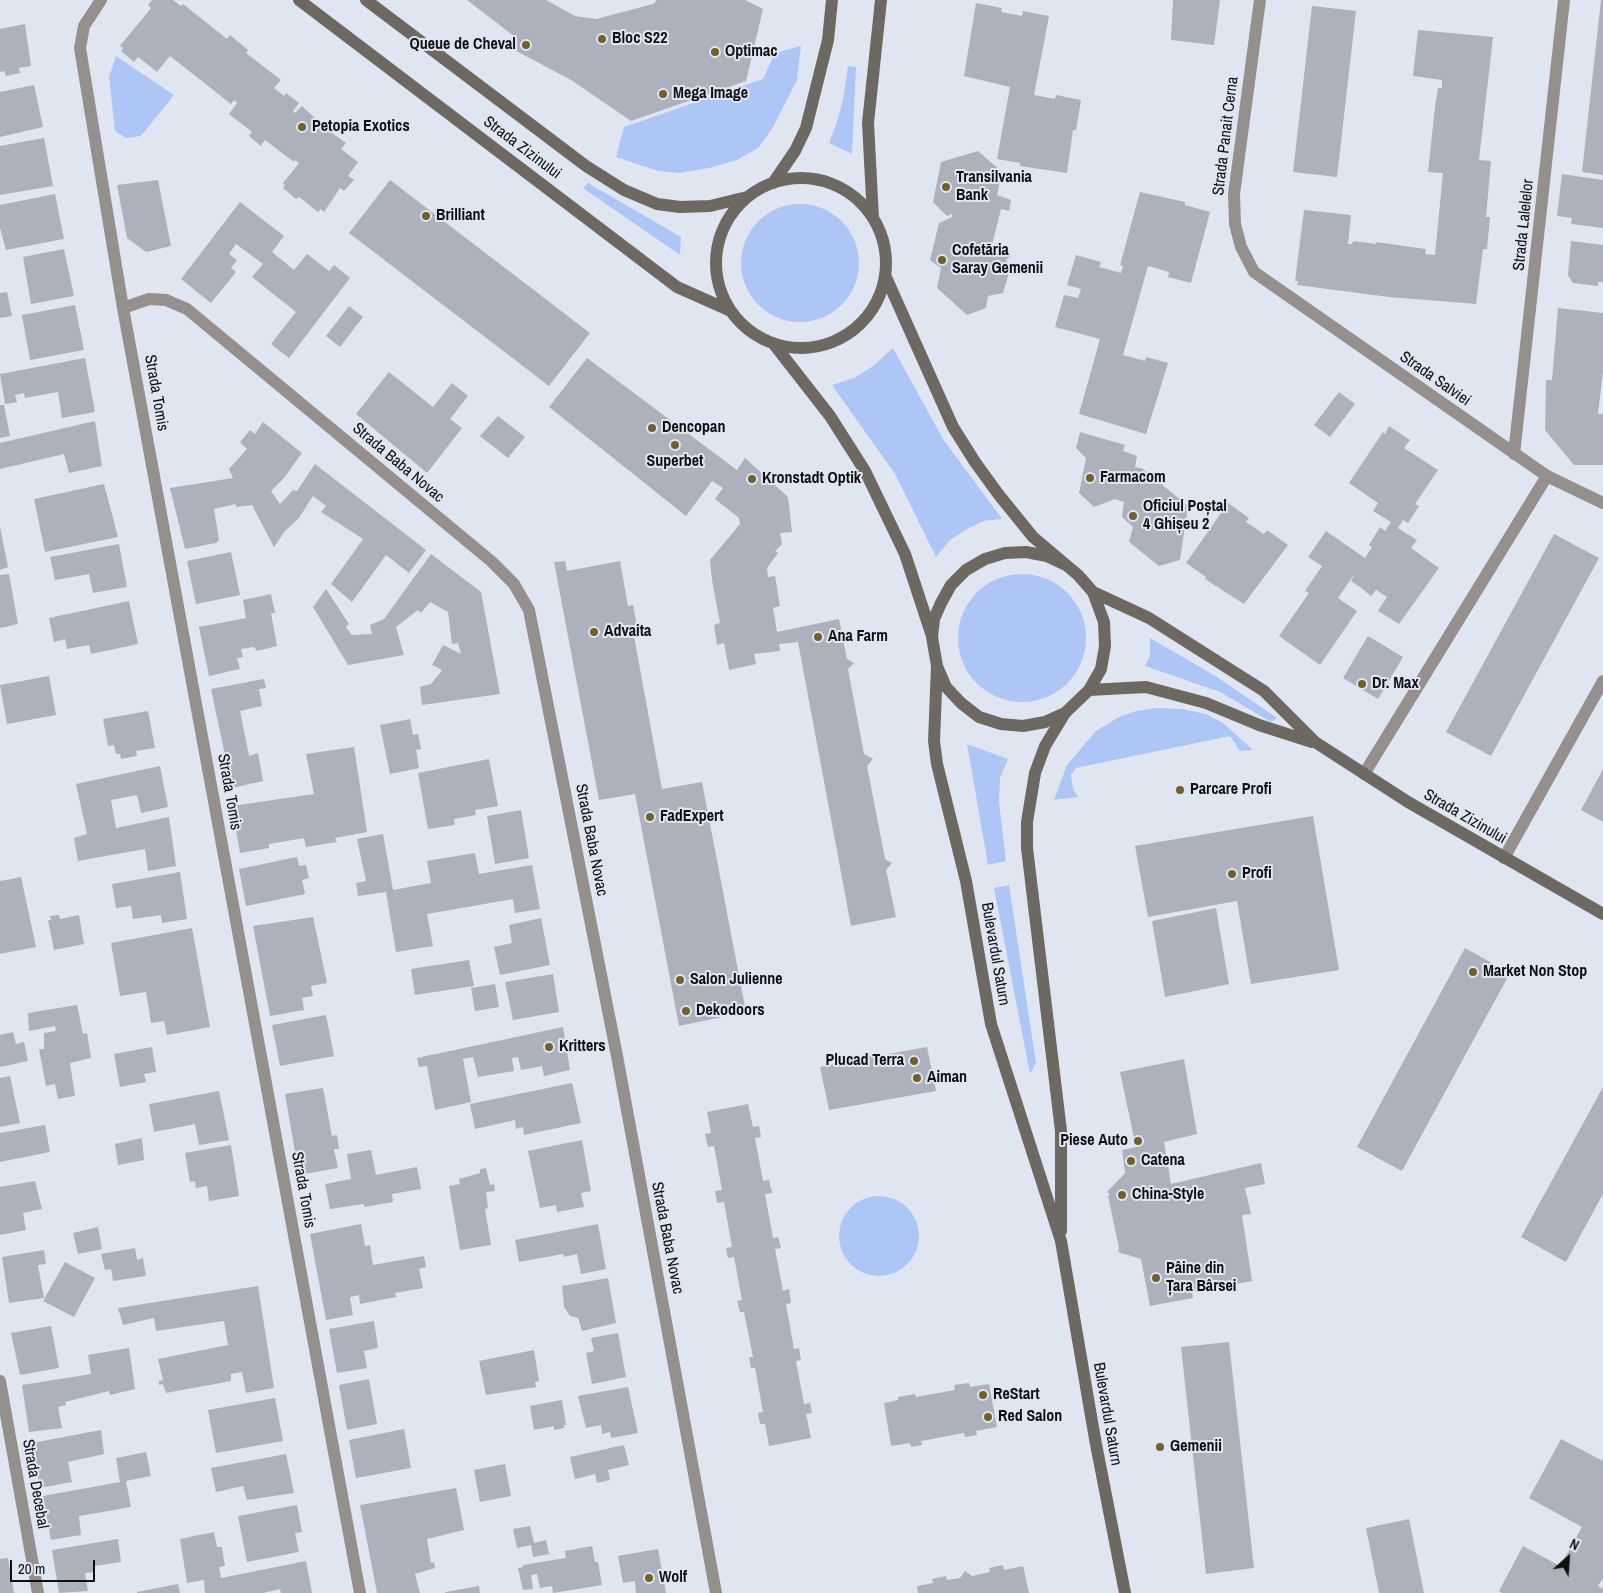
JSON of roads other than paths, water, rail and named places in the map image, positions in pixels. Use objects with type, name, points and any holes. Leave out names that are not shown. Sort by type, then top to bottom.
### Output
[{"type":"main road","name":"Strada Zizinului","points":[[299,0],[677,287],[731,311]]},
{"type":"main road","name":"Strada Zizinului","points":[[366,0],[586,166],[624,190],[657,204],[680,207],[710,206],[747,197]]},
{"type":"main road","points":[[773,183],[795,152],[806,128],[828,40],[832,0]]},
{"type":"main road","points":[[873,218],[868,123],[881,0]]},
{"type":"main road","points":[[773,343],[806,348],[838,339],[865,320],[875,306],[885,275],[884,245],[873,218],[858,200],[839,188],[818,180],[796,178],[773,183],[747,197],[727,221],[717,251],[718,282],[731,311],[743,325],[773,343],[830,416],[865,471],[905,554],[932,637],[937,666],[946,687],[961,703],[979,716],[1001,724],[1023,726],[1045,722],[1065,713],[1090,690],[1101,669],[1105,646],[1104,622],[1093,592],[1028,530],[998,495],[966,448],[953,427],[885,275]]},
{"type":"main road","points":[[932,637],[934,619],[952,585],[966,570],[985,559],[1005,553],[1026,552],[1047,556],[1066,565]]},
{"type":"main road","name":"Strada Zizinului","points":[[1093,592],[1149,618],[1264,691],[1315,742],[1364,774],[1504,858],[1603,914]]},
{"type":"main road","name":"Bulevardul Saturn","points":[[937,666],[934,741],[937,764],[966,881],[991,1024],[1061,1241],[1095,1439],[1125,1593]]},
{"type":"main road","name":"Strada Zizinului","points":[[1090,690],[1146,687],[1206,703],[1259,726],[1315,742]]},
{"type":"main road","name":"Bulevardul Saturn","points":[[1061,1241],[1062,1131],[1027,848],[1028,822],[1035,773],[1045,746],[1065,713]]},
{"type":"street","name":"Strada Tomis","points":[[101,0],[84,26],[80,48],[123,308],[360,1593]]},
{"type":"street","name":"Strada Panait Cerna","points":[[1254,272],[1241,247],[1235,224],[1234,194],[1260,0]]},
{"type":"street","name":"Strada Lalelelor","points":[[1514,454],[1564,0]]},
{"type":"street","name":"Strada Salviei","points":[[1254,272],[1546,476],[1603,503]]},
{"type":"street","name":"Strada Baba Novac","points":[[123,308],[149,299],[166,300],[186,309],[491,561],[514,584],[529,610],[617,1056],[716,1593]]},
{"type":"street","points":[[1364,774],[1546,476]]},
{"type":"street","points":[[1504,858],[1603,681]]},
{"type":"street","name":"Strada Decebal","points":[[0,1381],[38,1593]]},
{"type":"place","name":"Bloc S22","points":[[602,39]]},
{"type":"place","name":"Queue de Cheval","points":[[526,45]]},
{"type":"place","name":"Optimac","points":[[715,52]]},
{"type":"place","name":"Mega Image","points":[[663,94]]},
{"type":"place","name":"Petopia Exotics","points":[[302,127]]},
{"type":"place","name":"Transilvania Bank","points":[[946,187]]},
{"type":"place","name":"Brilliant","points":[[426,216]]},
{"type":"place","name":"Cofetăria Saray Gemenii","points":[[942,260]]},
{"type":"place","name":"Dencopan","points":[[652,428]]},
{"type":"place","name":"Superbet","points":[[675,445]]},
{"type":"place","name":"Farmacom","points":[[1090,478]]},
{"type":"place","name":"Kronstadt Optik","points":[[752,479]]},
{"type":"place","name":"Oficiul Poștal 4 Ghișeu 2","points":[[1133,516]]},
{"type":"place","name":"Advaita","points":[[594,632]]},
{"type":"place","name":"Ana Farm","points":[[818,637]]},
{"type":"place","name":"Dr. Max","points":[[1362,684]]},
{"type":"place","name":"Parcare Profi","points":[[1180,790]]},
{"type":"place","name":"FadExpert","points":[[650,817]]},
{"type":"place","name":"Profi","points":[[1232,874]]},
{"type":"place","name":"Market Non Stop","points":[[1473,972]]},
{"type":"place","name":"Salon Julienne","points":[[680,980]]},
{"type":"place","name":"Dekodoors","points":[[686,1011]]},
{"type":"place","name":"Kritters","points":[[549,1047]]},
{"type":"place","name":"Plucad Terra","points":[[914,1061]]},
{"type":"place","name":"Aiman","points":[[917,1078]]},
{"type":"place","name":"Piese Auto","points":[[1138,1141]]},
{"type":"place","name":"Catena","points":[[1131,1161]]},
{"type":"place","name":"China-Style","points":[[1122,1195]]},
{"type":"place","name":"Pâine din Țara Bârsei","points":[[1156,1278]]},
{"type":"place","name":"ReStart","points":[[983,1395]]},
{"type":"place","name":"Red Salon","points":[[988,1417]]},
{"type":"place","name":"Gemenii","points":[[1160,1447]]},
{"type":"place","name":"Wolf","points":[[649,1578]]}]
